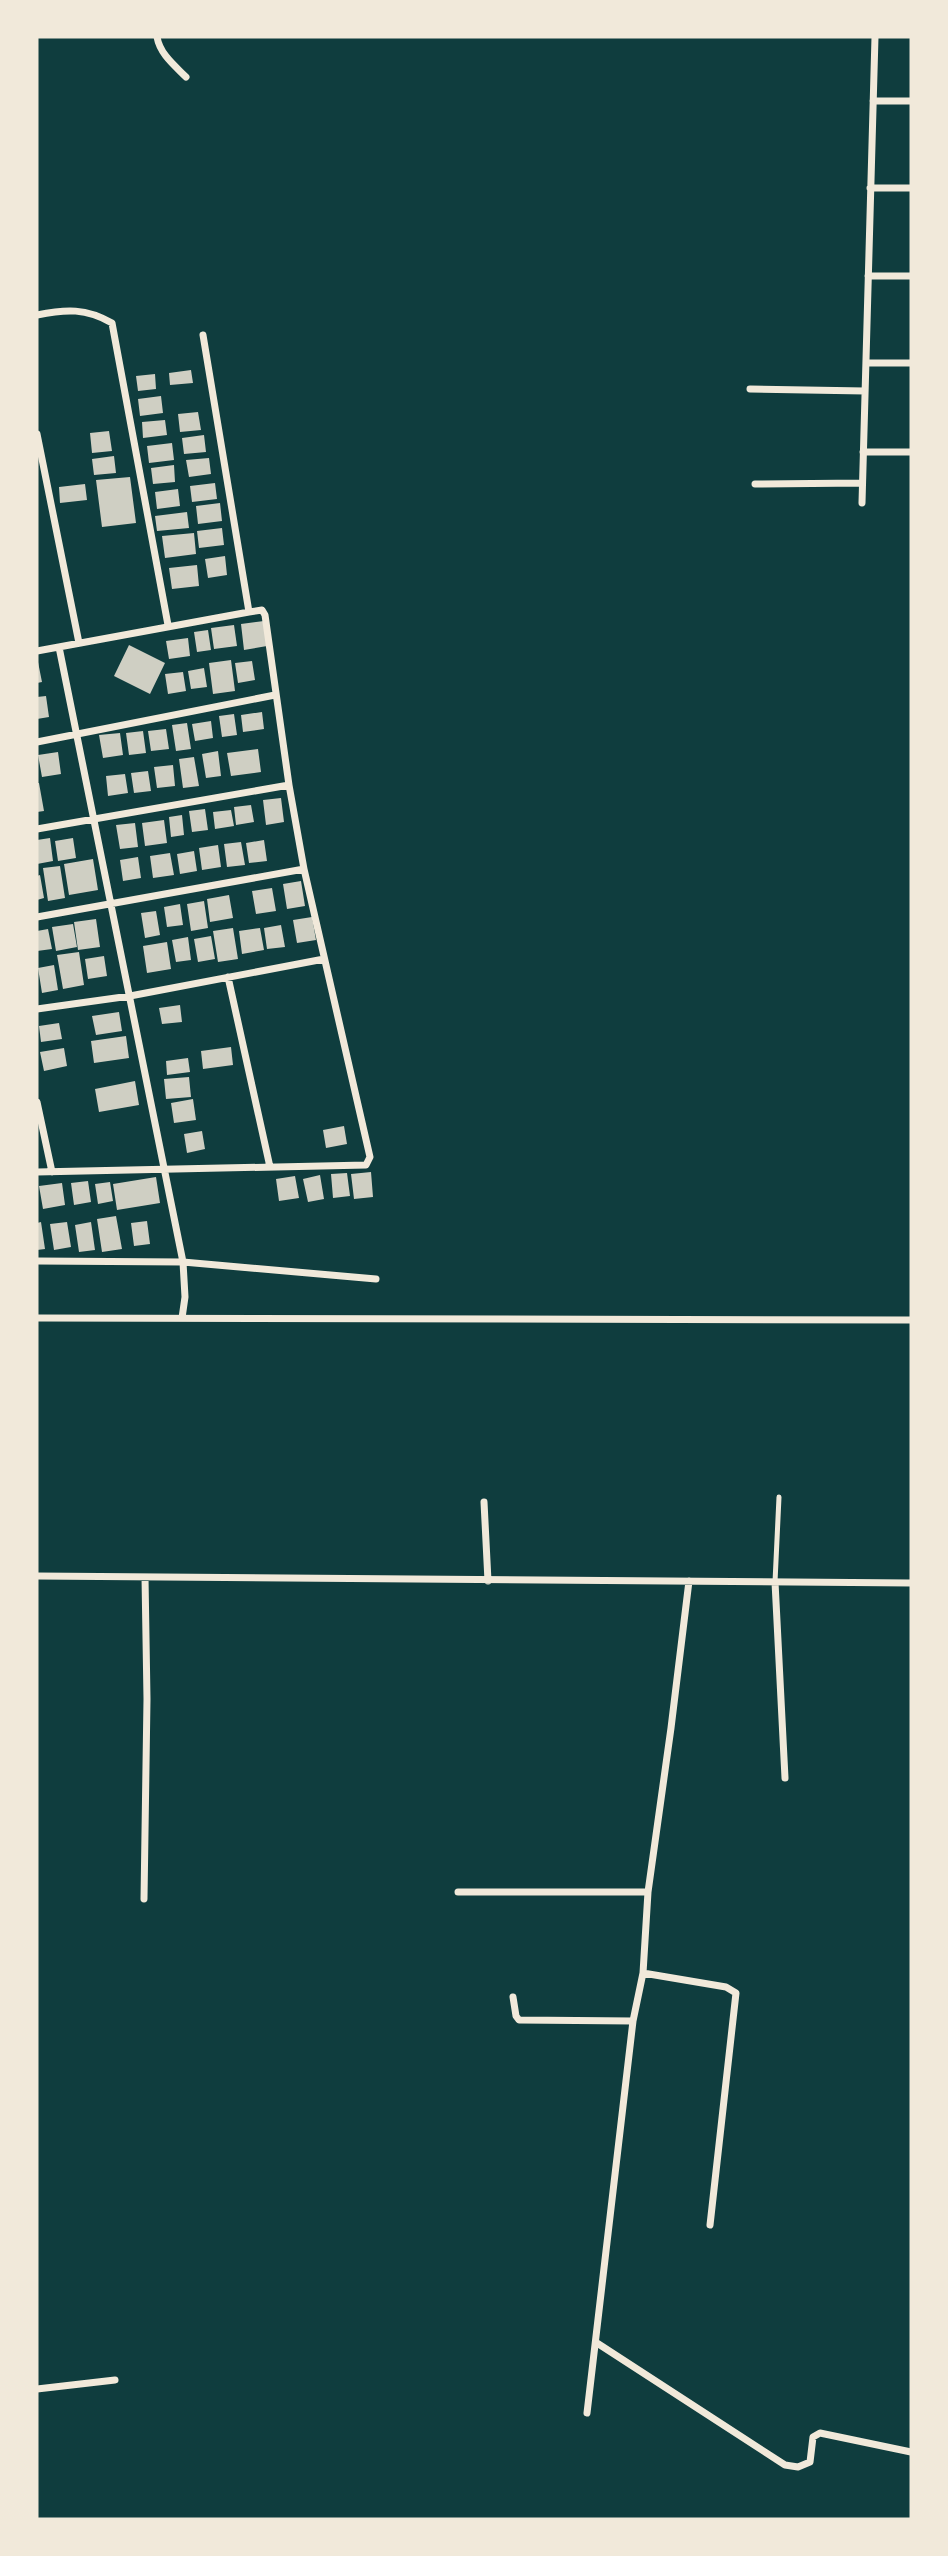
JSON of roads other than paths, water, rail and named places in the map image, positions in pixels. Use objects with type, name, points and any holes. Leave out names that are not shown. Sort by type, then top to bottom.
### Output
[{"type":"street","points":[[158,37],[159,45],[169,60],[186,77]]},
{"type":"street","points":[[862,503],[875,37]]},
{"type":"street","points":[[873,101],[911,101]]},
{"type":"street","points":[[870,188],[911,188]]},
{"type":"street","points":[[868,276],[911,276]]},
{"type":"street","points":[[37,315],[82,310],[112,323],[168,625]]},
{"type":"street","points":[[203,335],[249,612]]},
{"type":"street","points":[[866,363],[911,363]]},
{"type":"street","points":[[750,389],[865,391]]},
{"type":"street","points":[[37,434],[41,475],[79,643]]},
{"type":"street","points":[[863,452],[911,452]]},
{"type":"street","points":[[755,484],[862,483]]},
{"type":"street","points":[[37,651],[262,610],[265,615],[275,695],[304,869],[370,1161],[366,1165],[37,1172]]},
{"type":"street","points":[[59,647],[183,1262],[185,1297],[182,1318]]},
{"type":"street","points":[[37,742],[275,695]]},
{"type":"street","points":[[37,829],[289,785]]},
{"type":"street","points":[[37,917],[304,869]]},
{"type":"street","points":[[37,1009],[130,996],[324,959]]},
{"type":"street","points":[[228,977],[270,1167]]},
{"type":"street","points":[[37,1102],[52,1172]]},
{"type":"street","points":[[37,1261],[183,1262],[376,1279]]},
{"type":"street","points":[[37,1318],[911,1320]]},
{"type":"street","points":[[484,1502],[488,1581]]},
{"type":"street","points":[[37,1576],[488,1581],[775,1579],[911,1583]]},
{"type":"street","points":[[144,1899],[147,1699],[145,1577]]},
{"type":"street","points":[[775,1579],[785,1778]]},
{"type":"street","points":[[587,2413],[633,2021],[643,1973],[648,1892],[689,1581]]},
{"type":"street","points":[[458,1892],[648,1892]]},
{"type":"street","points":[[643,1973],[726,1987],[736,1993],[710,2225]]},
{"type":"street","points":[[513,1997],[519,2020],[633,2021]]},
{"type":"street","points":[[597,2343],[785,2465],[798,2468],[810,2462],[813,2437],[820,2433],[911,2452]]},
{"type":"street","points":[[37,2389],[115,2380]]},
{"type":"lane","points":[[775,1579],[779,1497]]}]
